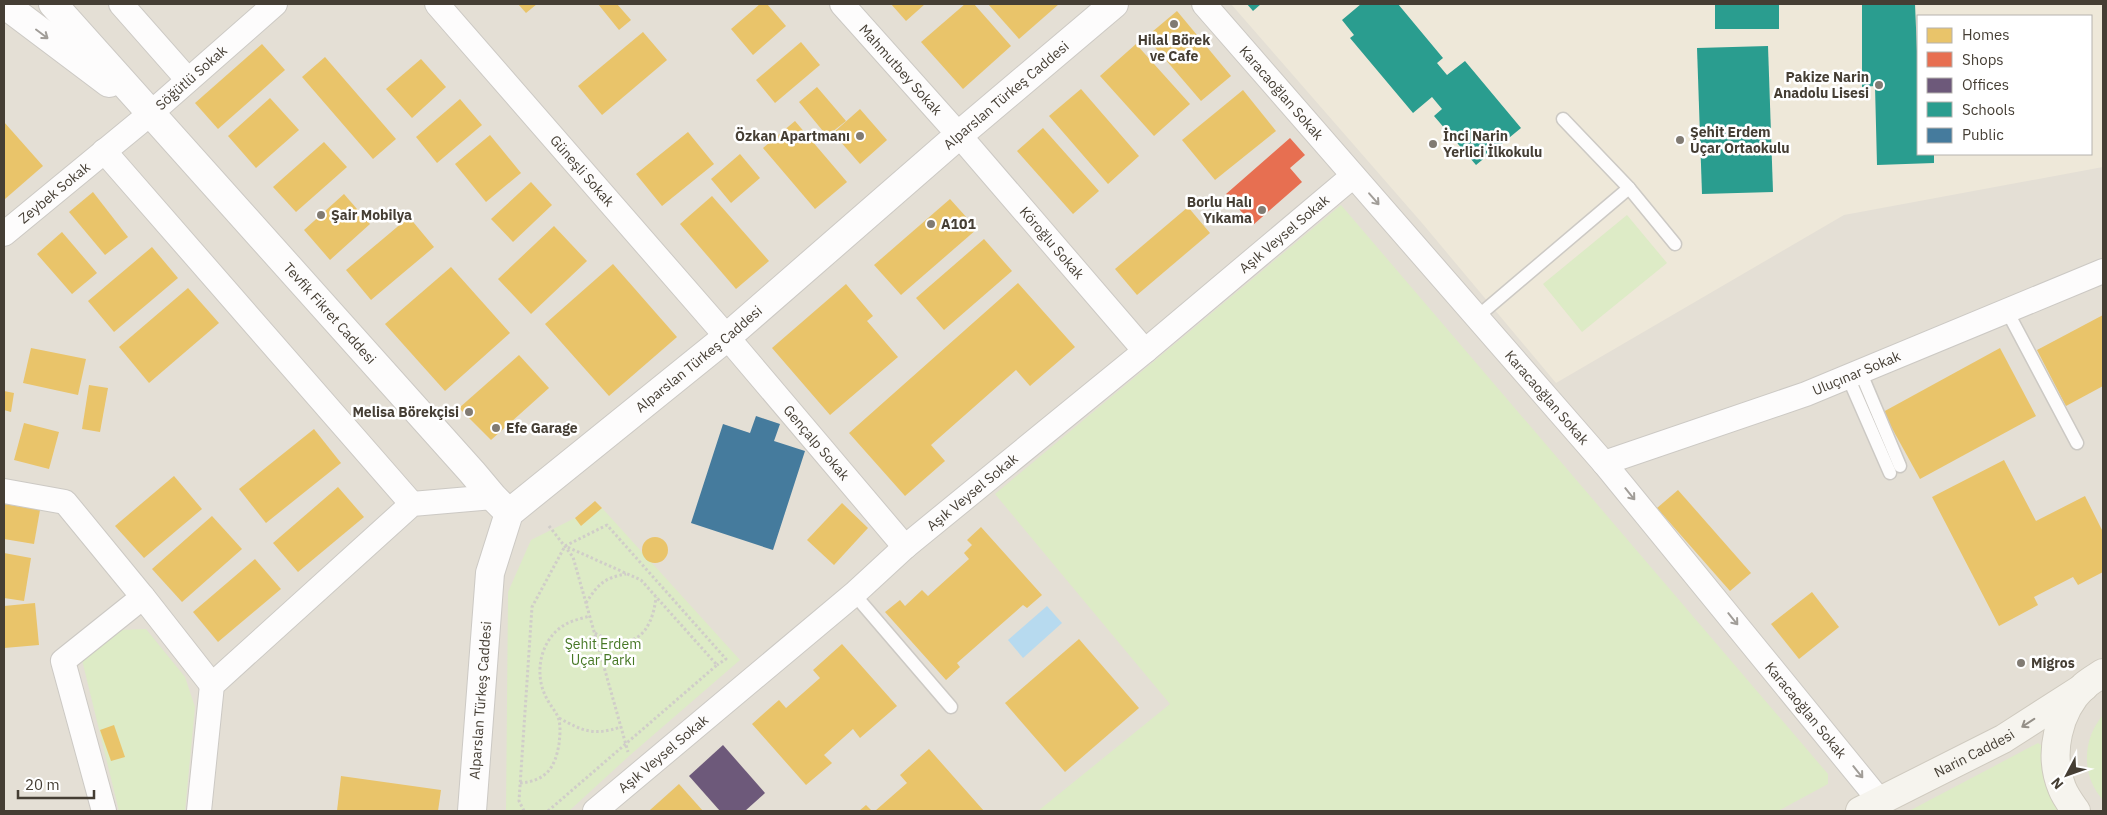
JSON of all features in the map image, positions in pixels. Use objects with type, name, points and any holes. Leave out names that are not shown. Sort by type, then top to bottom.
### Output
[{"type":"main road","name":"Narin Caddesi","points":[[1870,806],[2003,739],[2094,680]]},
{"type":"main road","points":[[2076,811],[2062,787],[2056,761],[2058,734],[2067,708],[2094,680]]},
{"type":"street","name":"Tevfik Fikret Caddesi","points":[[4,4],[151,113]]},
{"type":"street","name":"Tevfik Fikret Caddesi","points":[[53,4],[501,505]]},
{"type":"street","points":[[121,4],[188,80]]},
{"type":"street","name":"Söğütlü Sokak","points":[[104,151],[151,113],[275,4]]},
{"type":"street","name":"Güneşli Sokak","points":[[436,4],[728,337]]},
{"type":"street","name":"Mahmutbey Sokak","points":[[842,4],[959,135]]},
{"type":"street","name":"Alparslan Türkeş Caddesi","points":[[472,811],[490,573],[501,505],[728,337],[959,135],[1114,4]]},
{"type":"street","name":"Karacaoğlan Sokak","points":[[1204,4],[1604,463],[1870,806]]},
{"type":"street","name":"Köroğlu Sokak","points":[[959,135],[1145,351]]},
{"type":"street","points":[[104,151],[412,504]]},
{"type":"street","name":"Zeybek Sokak","points":[[4,234],[104,151]]},
{"type":"street","name":"Aşık Veysel Sokak","points":[[595,811],[854,594],[905,547],[1145,351],[1353,176]]},
{"type":"street","name":"Uluçınar Sokak","points":[[1604,463],[1806,394],[2103,271]]},
{"type":"street","name":"Gençalp Sokak","points":[[728,337],[905,547]]},
{"type":"street","points":[[4,491],[64,502],[212,685]]},
{"type":"street","points":[[199,811],[212,685],[412,504],[501,505]]},
{"type":"street","points":[[104,811],[63,662],[142,597]]},
{"type":"lane","points":[[1563,119],[1629,188],[1675,244]]},
{"type":"lane","points":[[1477,317],[1629,188]]},
{"type":"lane","points":[[2007,311],[2077,443]]},
{"type":"lane","points":[[1854,374],[1895,469]]},
{"type":"lane","points":[[854,594],[951,707]]},
{"type":"path","points":[[524,811],[519,801],[532,607],[565,546],[607,525],[726,659],[548,811]]},
{"type":"path","points":[[549,526],[573,557],[636,777]]},
{"type":"path","points":[[565,546],[641,580],[717,665]]},
{"type":"path","points":[[586,603],[599,585],[606,579],[626,574]]},
{"type":"path","points":[[595,632],[604,638],[624,643],[632,641],[648,625],[655,606],[656,597]]},
{"type":"path","points":[[520,783],[533,782],[545,775],[552,767],[557,756],[560,735],[558,718],[546,697],[539,665],[546,646],[557,631],[567,623],[590,616]]},
{"type":"path","points":[[558,718],[580,730],[595,733],[621,727]]},
{"type":"shaded area","points":[[4,4],[2103,4],[2103,811],[4,811]]},
{"type":"shaded area","points":[[1231,4],[2103,4],[2103,167],[1844,215],[1556,383],[1422,223]]},
{"type":"green space","points":[[1341,205],[1828,774],[1828,784],[1778,811],[1038,811],[1170,704],[995,494]]},
{"type":"green space","points":[[1627,215],[1667,263],[1582,332],[1543,284]]},
{"type":"green space","name":"Şehit Erdem Uçar Parkı","points":[[602,508],[740,660],[629,756],[569,811],[506,811],[508,592],[531,540],[575,518],[581,525]]},
{"type":"green space","points":[[146,629],[185,677],[195,707],[185,811],[119,811],[82,660],[118,630]]},
{"type":"green space","points":[[2103,715],[2103,800],[2091,780],[2087,758],[2091,735]]},
{"type":"green space","points":[[2038,743],[2045,748],[2052,794],[2059,811],[1909,811]]},
{"type":"water","points":[[1047,606],[1062,623],[1023,658],[1008,640]]},
{"type":"building: Homes","points":[[518,4],[537,4],[526,13]]},
{"type":"building: Homes","points":[[598,4],[617,4],[631,20],[619,30]]},
{"type":"building: Homes","points":[[760,4],[767,4],[786,26],[753,55],[731,29]]},
{"type":"building: Homes","points":[[891,4],[925,4],[906,21]]},
{"type":"building: Homes","points":[[965,4],[974,4],[1011,46],[963,89],[921,42]]},
{"type":"building: Homes","points":[[988,4],[1059,4],[1019,39]]},
{"type":"building: Homes","points":[[1177,11],[1231,76],[1201,101],[1146,37]]},
{"type":"building: Homes","points":[[643,32],[667,60],[602,115],[578,86]]},
{"type":"building: Homes","points":[[801,42],[820,65],[775,103],[756,80]]},
{"type":"building: Homes","points":[[262,44],[285,70],[218,129],[195,103]]},
{"type":"building: Homes","points":[[1136,44],[1190,104],[1154,136],[1100,76]]},
{"type":"building: Homes","points":[[325,57],[396,139],[373,159],[302,77]]},
{"type":"building: Homes","points":[[421,59],[446,87],[412,118],[386,89]]},
{"type":"building: Homes","points":[[817,87],[846,121],[827,136],[799,102]]},
{"type":"building: Homes","points":[[1081,89],[1139,156],[1108,184],[1049,116]]},
{"type":"building: Homes","points":[[1243,90],[1276,131],[1215,180],[1182,140]]},
{"type":"building: Homes","points":[[270,98],[299,130],[256,168],[228,136]]},
{"type":"building: Homes","points":[[460,99],[482,125],[437,163],[416,137]]},
{"type":"building: Homes","name":"Özkan Apartmanı","points":[[860,109],[887,140],[860,164],[833,133]]},
{"type":"building: Homes","points":[[795,121],[847,182],[815,209],[763,148]]},
{"type":"building: Homes","points":[[4,122],[43,166],[5,199],[4,198]]},
{"type":"building: Homes","points":[[1043,128],[1099,191],[1073,214],[1017,151]]},
{"type":"building: Homes","points":[[688,132],[714,164],[662,206],[636,174]]},
{"type":"building: Homes","points":[[490,135],[521,173],[486,202],[455,164]]},
{"type":"building: Homes","points":[[324,142],[347,167],[296,212],[273,187]]},
{"type":"building: Homes","points":[[740,154],[760,178],[731,203],[711,179]]},
{"type":"building: Homes","points":[[531,182],[552,205],[513,242],[491,219]]},
{"type":"building: Homes","points":[[93,192],[128,237],[105,255],[69,212]]},
{"type":"building: Homes","points":[[344,194],[370,224],[330,260],[304,230]]},
{"type":"building: Homes","points":[[712,196],[769,261],[736,289],[680,224]]},
{"type":"building: Homes","points":[[950,199],[977,229],[901,295],[874,265]]},
{"type":"building: Homes","points":[[1188,207],[1210,233],[1137,295],[1115,269]]},
{"type":"building: Homes","points":[[409,217],[434,247],[371,300],[346,270]]},
{"type":"building: Homes","points":[[554,226],[587,261],[531,314],[498,279]]},
{"type":"building: Homes","points":[[62,232],[97,273],[72,294],[37,254]]},
{"type":"building: Homes","points":[[984,239],[1012,271],[944,330],[916,298]]},
{"type":"building: Homes","points":[[152,247],[178,278],[114,332],[88,301]]},
{"type":"building: Homes","points":[[613,264],[677,337],[609,396],[545,324]]},
{"type":"building: Homes","points":[[451,267],[510,333],[445,391],[385,324]]},
{"type":"building: Homes","points":[[1018,283],[1075,347],[1030,386],[1016,370],[931,445],[945,461],[905,496],[849,433]]},
{"type":"building: Homes","points":[[846,284],[873,316],[867,321],[898,357],[830,415],[772,348]]},
{"type":"building: Homes","points":[[188,288],[219,323],[149,383],[119,347]]},
{"type":"building: Homes","points":[[2103,315],[2103,386],[2066,406],[2037,350]]},
{"type":"building: Homes","points":[[31,348],[86,359],[78,395],[23,383]]},
{"type":"building: Homes","points":[[2000,348],[2036,416],[1920,479],[1883,412]]},
{"type":"building: Homes","points":[[519,355],[549,388],[491,440],[459,408]]},
{"type":"building: Homes","points":[[89,385],[108,388],[100,432],[82,429]]},
{"type":"building: Homes","points":[[4,391],[14,393],[11,412],[4,410]]},
{"type":"building: Homes","points":[[24,423],[59,432],[49,469],[14,460]]},
{"type":"building: Homes","points":[[314,429],[341,463],[266,523],[239,489]]},
{"type":"building: Homes","points":[[2004,460],[2036,521],[2085,496],[2103,532],[2103,572],[2078,585],[2073,577],[2034,597],[2038,605],[1999,626],[1932,497]]},
{"type":"building: Homes","points":[[174,476],[202,509],[144,558],[115,526]]},
{"type":"building: Homes","points":[[338,487],[364,517],[298,572],[273,543]]},
{"type":"building: Homes","points":[[1678,490],[1751,573],[1730,591],[1657,508]]},
{"type":"building: Homes","points":[[595,501],[602,508],[581,526],[575,518]]},
{"type":"building: Homes","points":[[842,503],[868,528],[834,565],[807,540]]},
{"type":"building: Homes","points":[[4,504],[40,510],[34,544],[4,539]]},
{"type":"building: Homes","points":[[212,516],[242,549],[182,602],[152,569]]},
{"type":"building: Homes","points":[[981,527],[1042,595],[1027,608],[1023,605],[957,663],[960,667],[946,680],[885,612],[900,600],[905,606],[922,590],[928,596],[969,559],[964,553],[972,545],[967,540]]},
{"type":"building: Homes","points":[[655,537],[665,540],[668,550],[665,560],[655,563],[645,560],[642,550],[645,540]]},
{"type":"building: Homes","points":[[4,553],[31,558],[24,601],[4,598]]},
{"type":"building: Homes","points":[[255,559],[281,589],[218,642],[193,612]]},
{"type":"building: Homes","points":[[1812,592],[1839,627],[1799,659],[1771,624]]},
{"type":"building: Homes","points":[[35,603],[39,645],[4,648],[4,606]]},
{"type":"building: Homes","points":[[1079,639],[1139,708],[1065,772],[1005,703]]},
{"type":"building: Homes","points":[[842,644],[897,706],[860,738],[853,729],[824,755],[832,763],[806,785],[752,724],[779,700],[786,708],[820,678],[813,670]]},
{"type":"building: Homes","points":[[114,725],[125,757],[111,761],[100,730]]},
{"type":"building: Homes","points":[[929,749],[984,811],[875,811],[907,783],[900,775]]},
{"type":"building: Homes","points":[[341,776],[441,790],[438,811],[337,811]]},
{"type":"building: Homes","points":[[679,784],[703,811],[650,810]]},
{"type":"building: Homes","points":[[866,805],[872,811],[859,811]]},
{"type":"building: Shops","points":[[1290,138],[1305,155],[1290,168],[1302,182],[1253,225],[1226,194]]},
{"type":"building: Offices","points":[[723,745],[765,793],[745,811],[720,811],[689,776]]},
{"type":"building: Schools","points":[[1247,4],[1261,4],[1253,11]]},
{"type":"building: Schools","points":[[1361,4],[1398,4],[1443,58],[1437,63],[1447,75],[1465,61],[1521,128],[1476,165],[1434,116],[1442,109],[1432,97],[1413,113],[1350,38],[1354,35],[1342,20]]},
{"type":"building: Schools","points":[[1715,4],[1779,4],[1779,29],[1715,29]]},
{"type":"building: Schools","points":[[1862,4],[1915,4],[1917,155],[1934,155],[1934,163],[1877,165],[1875,86],[1862,87]]},
{"type":"building: Schools","points":[[1768,46],[1773,192],[1702,194],[1697,48]]},
{"type":"building: Public","points":[[756,416],[780,424],[774,441],[805,451],[773,550],[691,523],[723,424],[750,433]]},
{"type":"place","name":"Hilal Börek ve Cafe","points":[[1174,24]]},
{"type":"place","name":"Pakize Narin Anadolu Lisesi","points":[[1879,85]]},
{"type":"place","name":"Özkan Apartmanı","points":[[860,136]]},
{"type":"place","name":"Şehit Erdem Uçar Ortaokulu","points":[[1680,140]]},
{"type":"place","name":"İnci Narin Yerlici İlkokulu","points":[[1433,144]]},
{"type":"place","name":"Borlu Halı Yıkama","points":[[1262,210]]},
{"type":"place","name":"Şair Mobilya","points":[[321,215]]},
{"type":"place","name":"A101","points":[[931,224]]},
{"type":"place","name":"Melisa Börekçisi","points":[[469,412]]},
{"type":"place","name":"Efe Garage","points":[[496,428]]},
{"type":"place","name":"Migros","points":[[2021,663]]}]
